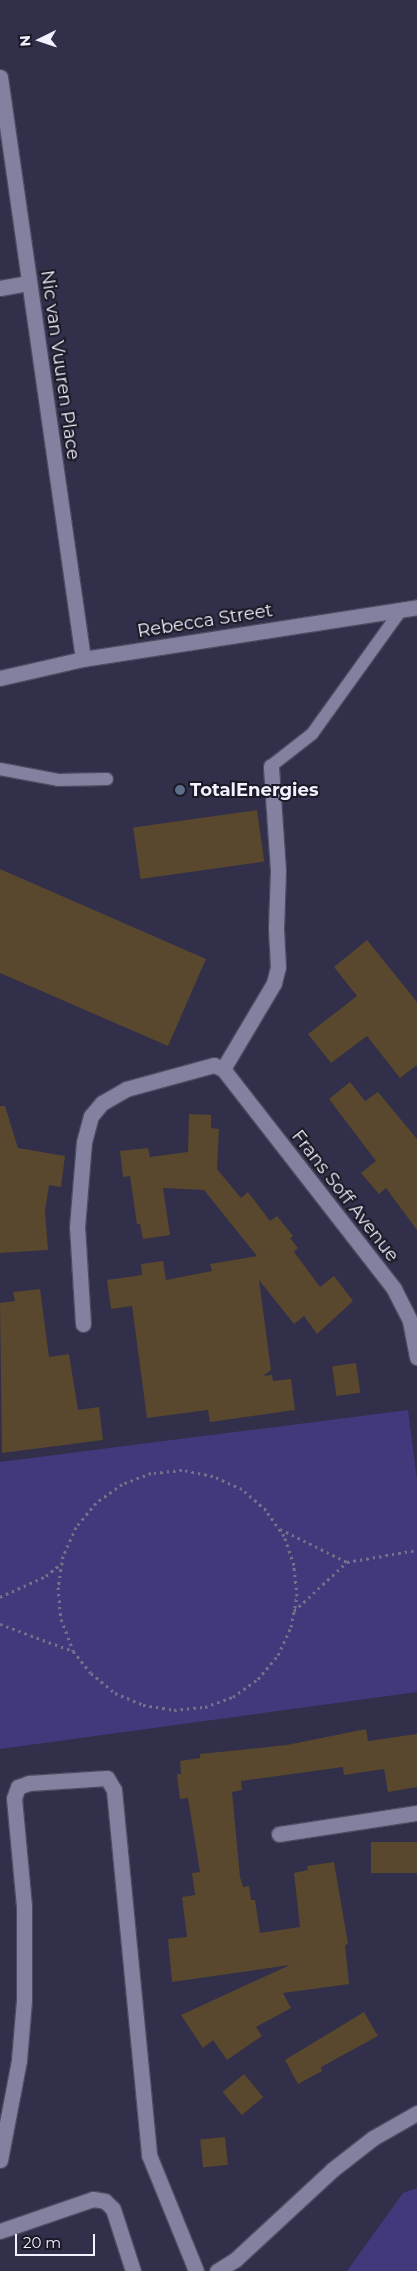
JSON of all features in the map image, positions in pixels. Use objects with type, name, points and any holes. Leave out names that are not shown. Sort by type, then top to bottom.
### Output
[{"type":"street","name":"Nic van Vuuren Place","points":[[0,77],[83,659]]},
{"type":"street","points":[[0,288],[30,283]]},
{"type":"street","name":"Rebecca Street","points":[[0,678],[83,659],[417,607]]},
{"type":"street","points":[[83,1324],[77,1227],[84,1142],[91,1116],[102,1104],[126,1088],[204,1066],[214,1065],[223,1069],[274,983],[279,955],[276,928],[278,870],[271,766]]},
{"type":"street","name":"Frans Soff Avenue","points":[[223,1069],[394,1289],[410,1321],[417,1357]]},
{"type":"street","points":[[0,2160],[19,2060],[24,2000],[24,1906],[14,1798],[18,1787],[28,1783],[107,1778],[114,1790],[149,2155],[196,2271]]},
{"type":"street","points":[[279,1834],[417,1813]]},
{"type":"street","points":[[217,2271],[236,2259],[332,2170],[373,2138],[417,2113]]},
{"type":"street","points":[[0,2231],[93,2199],[105,2201],[113,2209],[133,2271]]},
{"type":"lane","points":[[271,766],[312,734],[401,610]]},
{"type":"lane","points":[[0,769],[58,780],[107,779]]},
{"type":"path","points":[[182,1470],[213,1476],[242,1489],[266,1510],[278,1528],[294,1565],[297,1596],[291,1626],[278,1655],[258,1679],[233,1696],[204,1707],[174,1710],[143,1705],[115,1693],[91,1673],[73,1651],[61,1619],[58,1587],[62,1562],[76,1527],[96,1503],[122,1484],[151,1473],[182,1470]]},
{"type":"path","points":[[278,1528],[347,1562]]},
{"type":"path","points":[[294,1611],[347,1562],[417,1550]]},
{"type":"path","points":[[0,1597],[46,1576],[62,1562]]},
{"type":"path","points":[[0,1624],[73,1651]]},
{"type":"shaded area","points":[[408,1410],[417,1479],[417,1692],[0,1749],[0,1462]]},
{"type":"shaded area","points":[[417,2188],[417,2271],[347,2271],[403,2193]]},
{"type":"building","points":[[257,810],[264,861],[140,879],[133,827]]},
{"type":"building","points":[[0,869],[206,959],[168,1046],[0,973]]},
{"type":"building","points":[[367,940],[417,1002],[417,1065],[400,1078],[367,1036],[331,1063],[308,1034],[357,996],[334,967]]},
{"type":"building","points":[[350,1082],[365,1101],[378,1092],[417,1139],[417,1230],[386,1188],[379,1194],[361,1173],[376,1161],[329,1099]]},
{"type":"building","points":[[0,1106],[5,1106],[18,1148],[65,1156],[61,1187],[49,1185],[45,1211],[48,1250],[0,1253]]},
{"type":"building","points":[[189,1114],[211,1115],[211,1128],[219,1129],[217,1169],[241,1198],[248,1192],[270,1221],[277,1216],[293,1236],[290,1238],[298,1248],[294,1252],[320,1287],[334,1276],[353,1301],[317,1334],[304,1316],[294,1324],[259,1280],[271,1370],[263,1376],[272,1375],[273,1381],[291,1379],[295,1410],[210,1422],[208,1410],[147,1418],[132,1306],[111,1309],[107,1280],[142,1275],[141,1264],[163,1261],[166,1280],[212,1271],[210,1264],[257,1256],[204,1190],[163,1188],[170,1235],[143,1239],[140,1224],[137,1224],[130,1176],[123,1177],[120,1151],[148,1148],[150,1157],[188,1152]]},
{"type":"building","points":[[40,1289],[49,1357],[69,1354],[78,1410],[99,1407],[103,1440],[2,1453],[0,1303],[15,1301],[13,1292]]},
{"type":"building","points":[[356,1363],[360,1393],[336,1396],[332,1366]]},
{"type":"building","points":[[366,1729],[368,1741],[417,1734],[417,1787],[388,1792],[384,1769],[344,1775],[343,1767],[241,1781],[242,1790],[232,1792],[240,1877],[243,1887],[249,1886],[251,1900],[255,1900],[260,1933],[300,1927],[294,1873],[308,1870],[307,1866],[334,1862],[348,1944],[345,1945],[349,1984],[283,1993],[291,2008],[256,2027],[262,2036],[227,2060],[213,2040],[203,2048],[181,2015],[290,1965],[172,1982],[168,1939],[187,1937],[182,1897],[195,1895],[192,1873],[200,1872],[188,1798],[180,1799],[177,1774],[181,1774],[180,1761],[200,1758],[200,1754],[287,1745]]},
{"type":"building","points":[[371,1842],[417,1842],[417,1873],[371,1873]]},
{"type":"building","points":[[364,2012],[378,2036],[321,2067],[322,2071],[298,2084],[285,2060]]},
{"type":"building","points":[[244,2074],[263,2097],[242,2115],[223,2092]]},
{"type":"building","points":[[225,2137],[228,2165],[203,2167],[200,2140]]},
{"type":"place","name":"TotalEnergies","points":[[180,790]]}]
